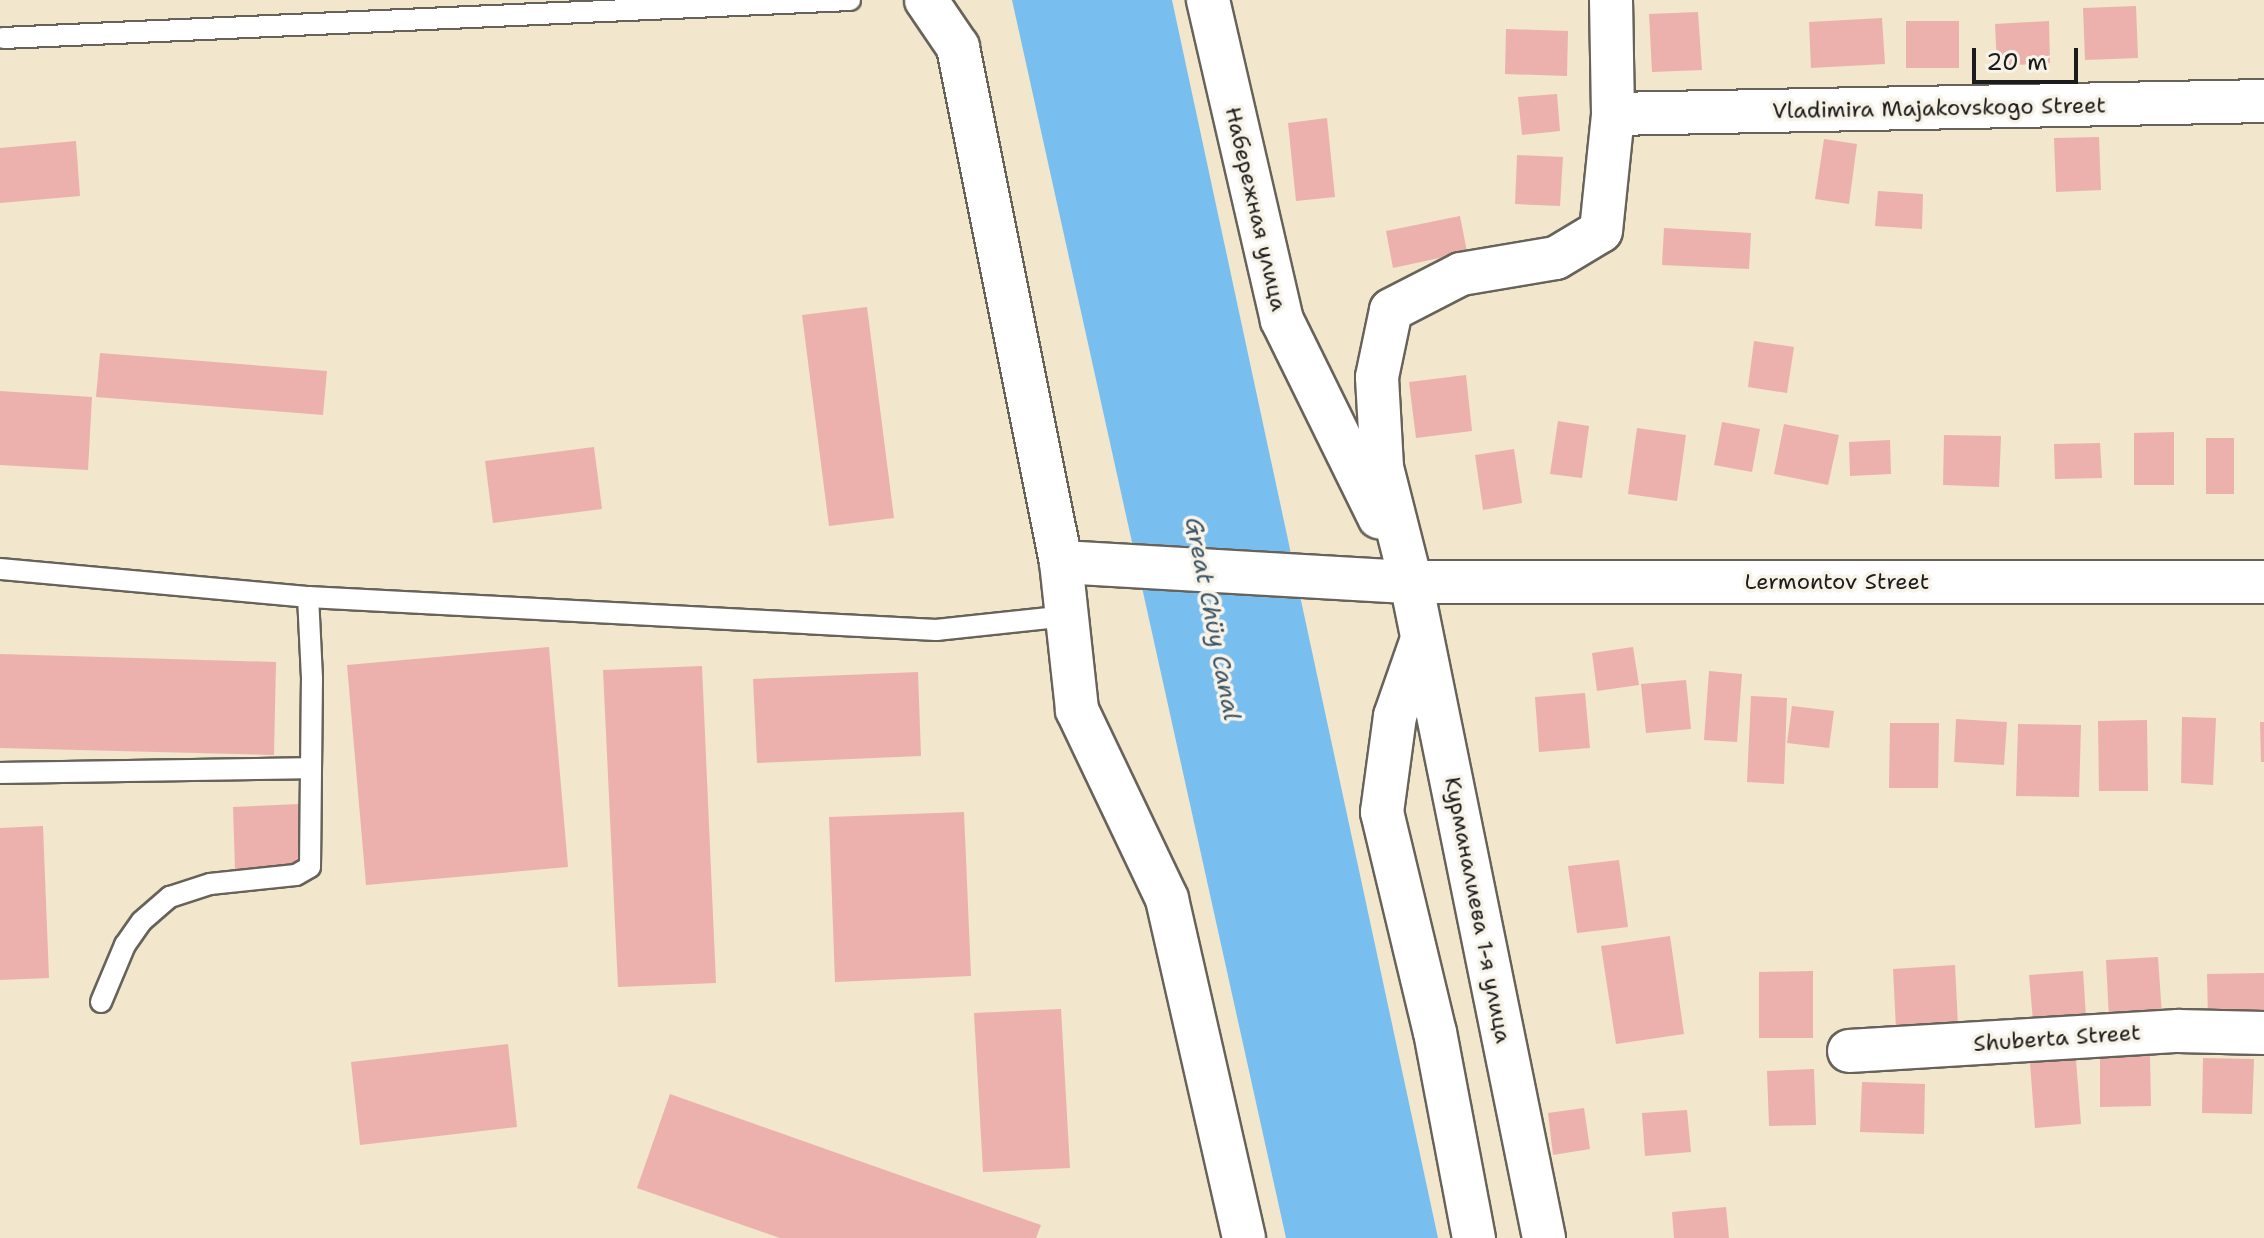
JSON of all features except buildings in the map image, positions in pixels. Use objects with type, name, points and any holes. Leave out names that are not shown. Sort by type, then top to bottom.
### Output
[{"type":"street","points":[[926,0],[958,47],[1079,563],[1067,616],[1077,710],[1167,899],[1244,1238]]},
{"type":"street","name":"Набережная улица","points":[[1208,0],[1282,320],[1411,582]]},
{"type":"street","points":[[1411,582],[1382,467],[1377,377],[1391,310],[1461,274],[1556,258],[1601,231],[1613,114],[1611,0]]},
{"type":"street","name":"Vladimira Majakovskogo Street","points":[[1613,114],[2264,101]]},
{"type":"street","name":"Lermontov Street","points":[[1079,563],[1411,582],[2264,582]]},
{"type":"street","name":"Курманалиева 1-я улица","points":[[1411,582],[1544,1238]]},
{"type":"street","points":[[1422,639],[1395,716],[1382,812],[1435,1032],[1474,1238]]},
{"type":"street","name":"Shuberta Street","points":[[1849,1051],[2178,1031],[2264,1033]]},
{"type":"lane","points":[[3,38],[850,0]]},
{"type":"lane","points":[[0,569],[308,597],[936,630],[1067,616]]},
{"type":"lane","points":[[101,1002],[125,945],[142,921],[170,897],[210,884],[296,875],[310,867],[312,678],[308,597]]},
{"type":"lane","points":[[0,773],[311,768]]},
{"type":"water","name":"Great Chüy Canal","points":[[1012,0],[1172,0],[1438,1238],[1286,1238]]}]
